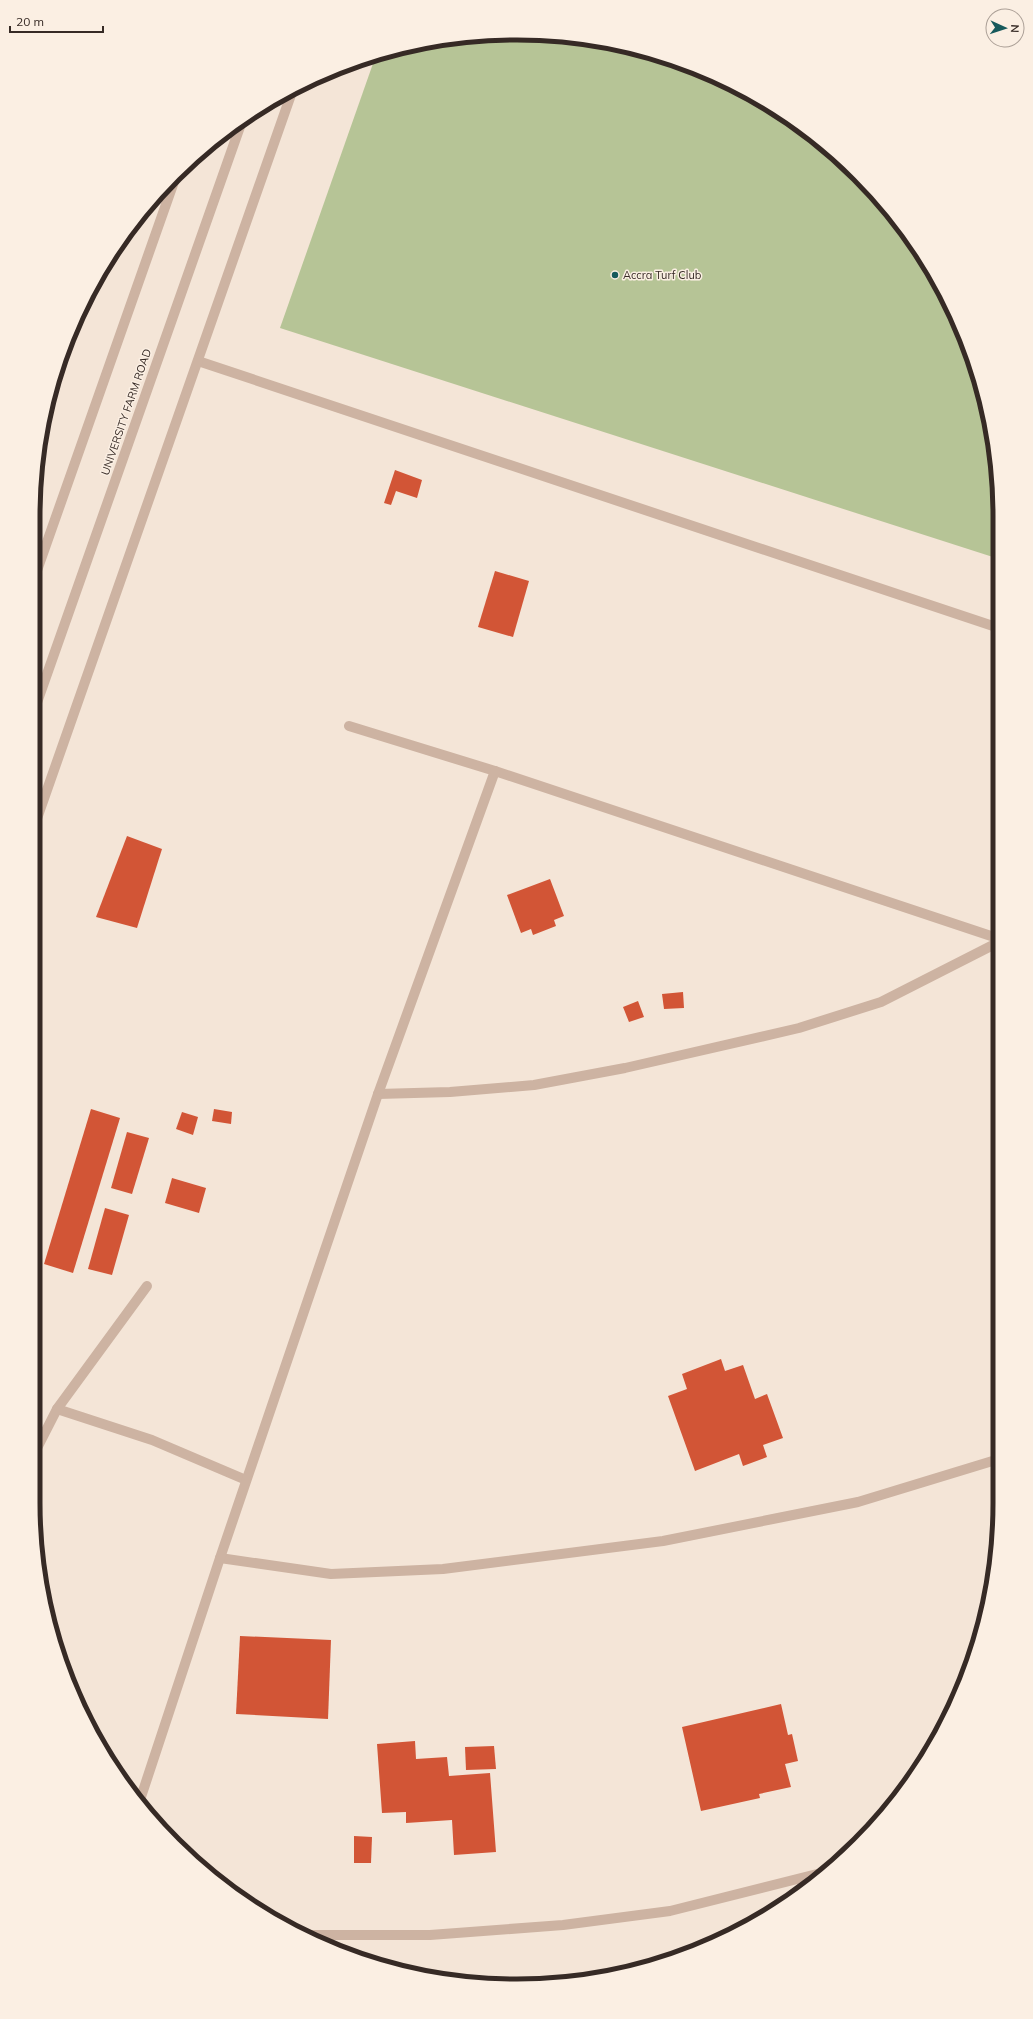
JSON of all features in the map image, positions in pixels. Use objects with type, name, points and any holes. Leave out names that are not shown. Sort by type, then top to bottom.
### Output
[{"type":"street","points":[[40,810],[290,98]]},
{"type":"street","name":"UNIVERSITY FARM ROAD","points":[[40,694],[239,129]]},
{"type":"street","points":[[40,562],[172,188]]},
{"type":"street","points":[[198,360],[993,626]]},
{"type":"street","points":[[348,726],[495,771],[993,937]]},
{"type":"street","points":[[141,1797],[246,1480],[378,1094],[495,771]]},
{"type":"street","points":[[378,1094],[450,1092],[534,1085],[625,1068],[799,1028],[881,1002],[993,945]]},
{"type":"street","points":[[40,1442],[57,1409],[148,1286]]},
{"type":"street","points":[[57,1409],[152,1440],[246,1480]]},
{"type":"street","points":[[220,1558],[331,1574],[443,1569],[662,1541],[850,1504],[993,1461]]},
{"type":"street","points":[[317,1935],[430,1935],[563,1925],[670,1911],[816,1873]]},
{"type":"green space","name":"Accra Turf Club","points":[[516,40],[579,44],[640,56],[670,65],[727,89],[755,104],[807,138],[831,158],[875,202],[895,226],[913,252],[929,278],[957,334],[977,393],[989,454],[992,485],[993,557],[280,328],[374,62],[424,49],[454,44]]},
{"type":"building","points":[[395,470],[422,480],[417,498],[396,491],[391,505],[384,503]]},
{"type":"building","points":[[495,571],[529,581],[513,637],[478,627]]},
{"type":"building","points":[[127,836],[162,849],[137,928],[96,917]]},
{"type":"building","points":[[550,879],[564,916],[554,920],[556,926],[533,935],[531,929],[521,933],[507,895]]},
{"type":"building","points":[[683,992],[684,1008],[664,1009],[662,994]]},
{"type":"building","points":[[638,1001],[644,1017],[629,1022],[623,1007]]},
{"type":"building","points":[[91,1109],[120,1118],[73,1273],[44,1264]]},
{"type":"building","points":[[214,1109],[232,1112],[231,1124],[212,1121]]},
{"type":"building","points":[[182,1112],[198,1117],[193,1135],[176,1129]]},
{"type":"building","points":[[127,1132],[149,1138],[132,1194],[111,1188]]},
{"type":"building","points":[[172,1178],[206,1188],[199,1213],[165,1203]]},
{"type":"building","points":[[105,1208],[129,1215],[112,1275],[88,1269]]},
{"type":"building","points":[[721,1359],[725,1371],[743,1365],[755,1399],[767,1394],[783,1438],[763,1445],[767,1457],[743,1466],[739,1454],[695,1471],[668,1396],[687,1389],[682,1374]]},
{"type":"building","points":[[240,1636],[331,1640],[328,1719],[236,1714]]},
{"type":"building","points":[[781,1704],[788,1735],[792,1734],[798,1761],[785,1764],[791,1787],[759,1794],[760,1798],[701,1811],[682,1727]]},
{"type":"building","points":[[415,1741],[416,1759],[447,1757],[449,1776],[490,1773],[496,1852],[454,1855],[452,1820],[406,1823],[406,1812],[382,1813],[377,1744]]},
{"type":"building","points":[[494,1746],[496,1769],[466,1770],[465,1747]]},
{"type":"building","points":[[354,1836],[372,1837],[371,1863],[354,1863]]},
{"type":"place","name":"Accra Turf Club","points":[[615,275]]}]
